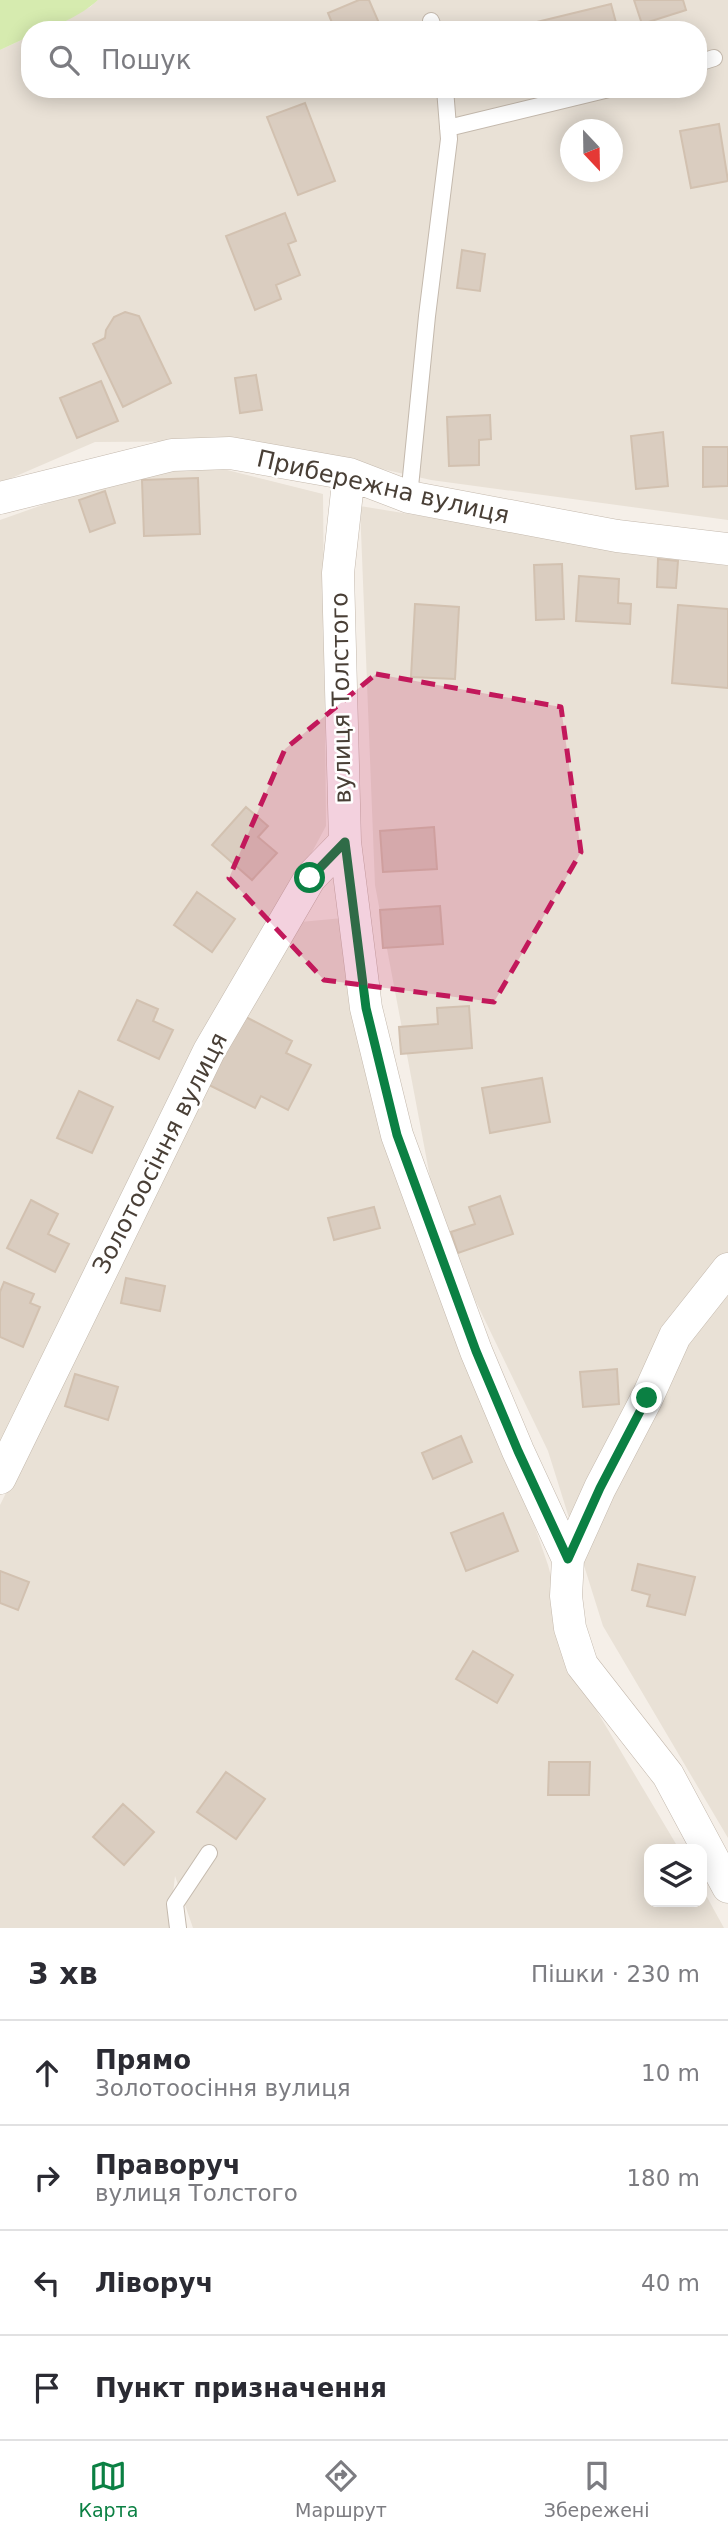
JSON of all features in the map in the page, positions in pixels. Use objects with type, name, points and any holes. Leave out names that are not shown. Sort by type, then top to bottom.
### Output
[{"type":"street","name":"Прибережна вулиця","points":[[0,498],[172,455],[230,453],[349,474],[409,497],[617,536],[728,549]]},
{"type":"street","name":"вулиця Толстого","points":[[349,474],[338,573],[345,842],[366,1008],[397,1135],[476,1351],[568,1559],[566,1596],[570,1628],[582,1665],[668,1775],[728,1887]]},
{"type":"street","name":"Золотоосіння вулиця","points":[[0,1478],[209,1051],[310,878],[345,842]]},
{"type":"street","points":[[568,1559],[675,1336],[728,1269]]},
{"type":"lane","points":[[409,497],[447,152],[446,98]]},
{"type":"lane","points":[[448,128],[572,98]]},
{"type":"lane","points":[[178,1928],[175,1904],[209,1853]]},
{"type":"highlighted area","points":[[376,674],[561,707],[581,852],[494,1002],[324,980],[229,878],[285,749]]},
{"type":"shaded area","points":[[98,0],[728,0],[728,520],[431,480],[257,441],[95,442],[0,483],[0,50],[21,40],[21,98],[707,98],[707,21],[61,21]]},
{"type":"shaded area","points":[[211,466],[323,494],[326,826],[130,1190],[0,1442],[0,520],[147,468]]},
{"type":"shaded area","points":[[360,506],[728,566],[728,1838],[603,1626],[548,1451],[439,1225],[375,885]]},
{"type":"shaded area","points":[[343,918],[509,1452],[548,1565],[579,1681],[676,1844],[644,1844],[644,1907],[707,1907],[707,1897],[724,1928],[193,1928],[175,1876],[169,1928],[0,1928],[0,1505],[290,923]]},
{"type":"green space","points":[[0,0],[98,0],[66,21],[21,21],[21,40],[0,50]]},
{"type":"building","points":[[359,0],[369,0],[378,21],[331,21],[328,13]]},
{"type":"building","points":[[634,0],[683,0],[686,10],[651,21],[641,21]]},
{"type":"building","points":[[611,4],[616,21],[541,21]]},
{"type":"building","points":[[305,103],[335,181],[298,195],[267,117]]},
{"type":"building","points":[[719,124],[728,181],[691,188],[680,131]]},
{"type":"building","points":[[285,213],[296,241],[288,244],[300,275],[276,285],[281,299],[255,310],[226,236]]},
{"type":"building","points":[[462,250],[485,254],[480,291],[457,288]]},
{"type":"building","points":[[125,312],[139,316],[171,383],[123,407],[93,344],[105,338],[106,330],[114,317]]},
{"type":"building","points":[[256,375],[262,410],[240,413],[235,378]]},
{"type":"building","points":[[101,381],[118,421],[77,438],[60,398]]},
{"type":"building","points":[[490,415],[491,439],[479,440],[479,465],[449,466],[447,417]]},
{"type":"building","points":[[663,432],[668,486],[636,489],[631,436]]},
{"type":"building","points":[[703,447],[728,447],[728,486],[703,487]]},
{"type":"building","points":[[198,478],[200,534],[144,536],[142,480]]},
{"type":"building","points":[[105,491],[115,523],[90,532],[79,500]]},
{"type":"building","points":[[658,559],[678,561],[676,588],[657,587]]},
{"type":"building","points":[[562,564],[564,619],[536,620],[534,565]]},
{"type":"building","points":[[579,576],[619,579],[618,603],[631,604],[630,624],[576,621]]},
{"type":"building","points":[[415,604],[459,607],[455,679],[411,677]]},
{"type":"building","points":[[678,605],[728,609],[728,688],[672,683]]},
{"type":"building","points":[[246,807],[268,826],[258,837],[277,853],[252,880],[212,845]]},
{"type":"building","points":[[434,827],[437,869],[383,872],[380,831]]},
{"type":"building","points":[[197,892],[235,919],[212,952],[174,925]]},
{"type":"building","points":[[440,906],[443,944],[383,948],[380,910]]},
{"type":"building","points":[[137,1000],[158,1009],[153,1021],[173,1030],[159,1059],[118,1040]]},
{"type":"building","points":[[469,1006],[472,1048],[401,1054],[399,1027],[438,1024],[437,1008]]},
{"type":"building","points":[[244,1016],[292,1041],[286,1053],[311,1065],[288,1110],[261,1096],[255,1108],[209,1085]]},
{"type":"building","points":[[542,1078],[550,1122],[490,1133],[482,1088]]},
{"type":"building","points":[[79,1091],[113,1107],[92,1153],[57,1138]]},
{"type":"building","points":[[500,1196],[513,1234],[458,1253],[451,1232],[475,1224],[469,1207]]},
{"type":"building","points":[[31,1200],[58,1214],[48,1234],[69,1244],[55,1272],[7,1248]]},
{"type":"building","points":[[374,1207],[380,1228],[334,1240],[328,1218]]},
{"type":"building","points":[[126,1278],[165,1286],[160,1311],[121,1303]]},
{"type":"building","points":[[4,1282],[34,1294],[30,1303],[40,1307],[23,1347],[0,1337],[0,1292]]},
{"type":"building","points":[[617,1369],[619,1404],[583,1407],[580,1372]]},
{"type":"building","points":[[75,1374],[118,1387],[108,1420],[65,1406]]},
{"type":"building","points":[[461,1436],[472,1462],[433,1479],[422,1453]]},
{"type":"building","points":[[503,1513],[518,1551],[466,1571],[451,1533]]},
{"type":"building","points":[[638,1564],[695,1577],[685,1615],[647,1606],[650,1595],[632,1590]]},
{"type":"building","points":[[0,1571],[29,1582],[18,1610],[0,1603]]},
{"type":"building","points":[[473,1651],[513,1675],[497,1703],[456,1679]]},
{"type":"building","points":[[549,1762],[590,1762],[589,1795],[548,1795]]},
{"type":"building","points":[[226,1772],[265,1799],[236,1839],[197,1812]]},
{"type":"building","points":[[123,1804],[154,1832],[124,1865],[93,1837]]},
{"type":"route","points":[[310,878],[345,842],[366,1008],[397,1135],[476,1351],[568,1559],[600,1488],[647,1398]]}]
